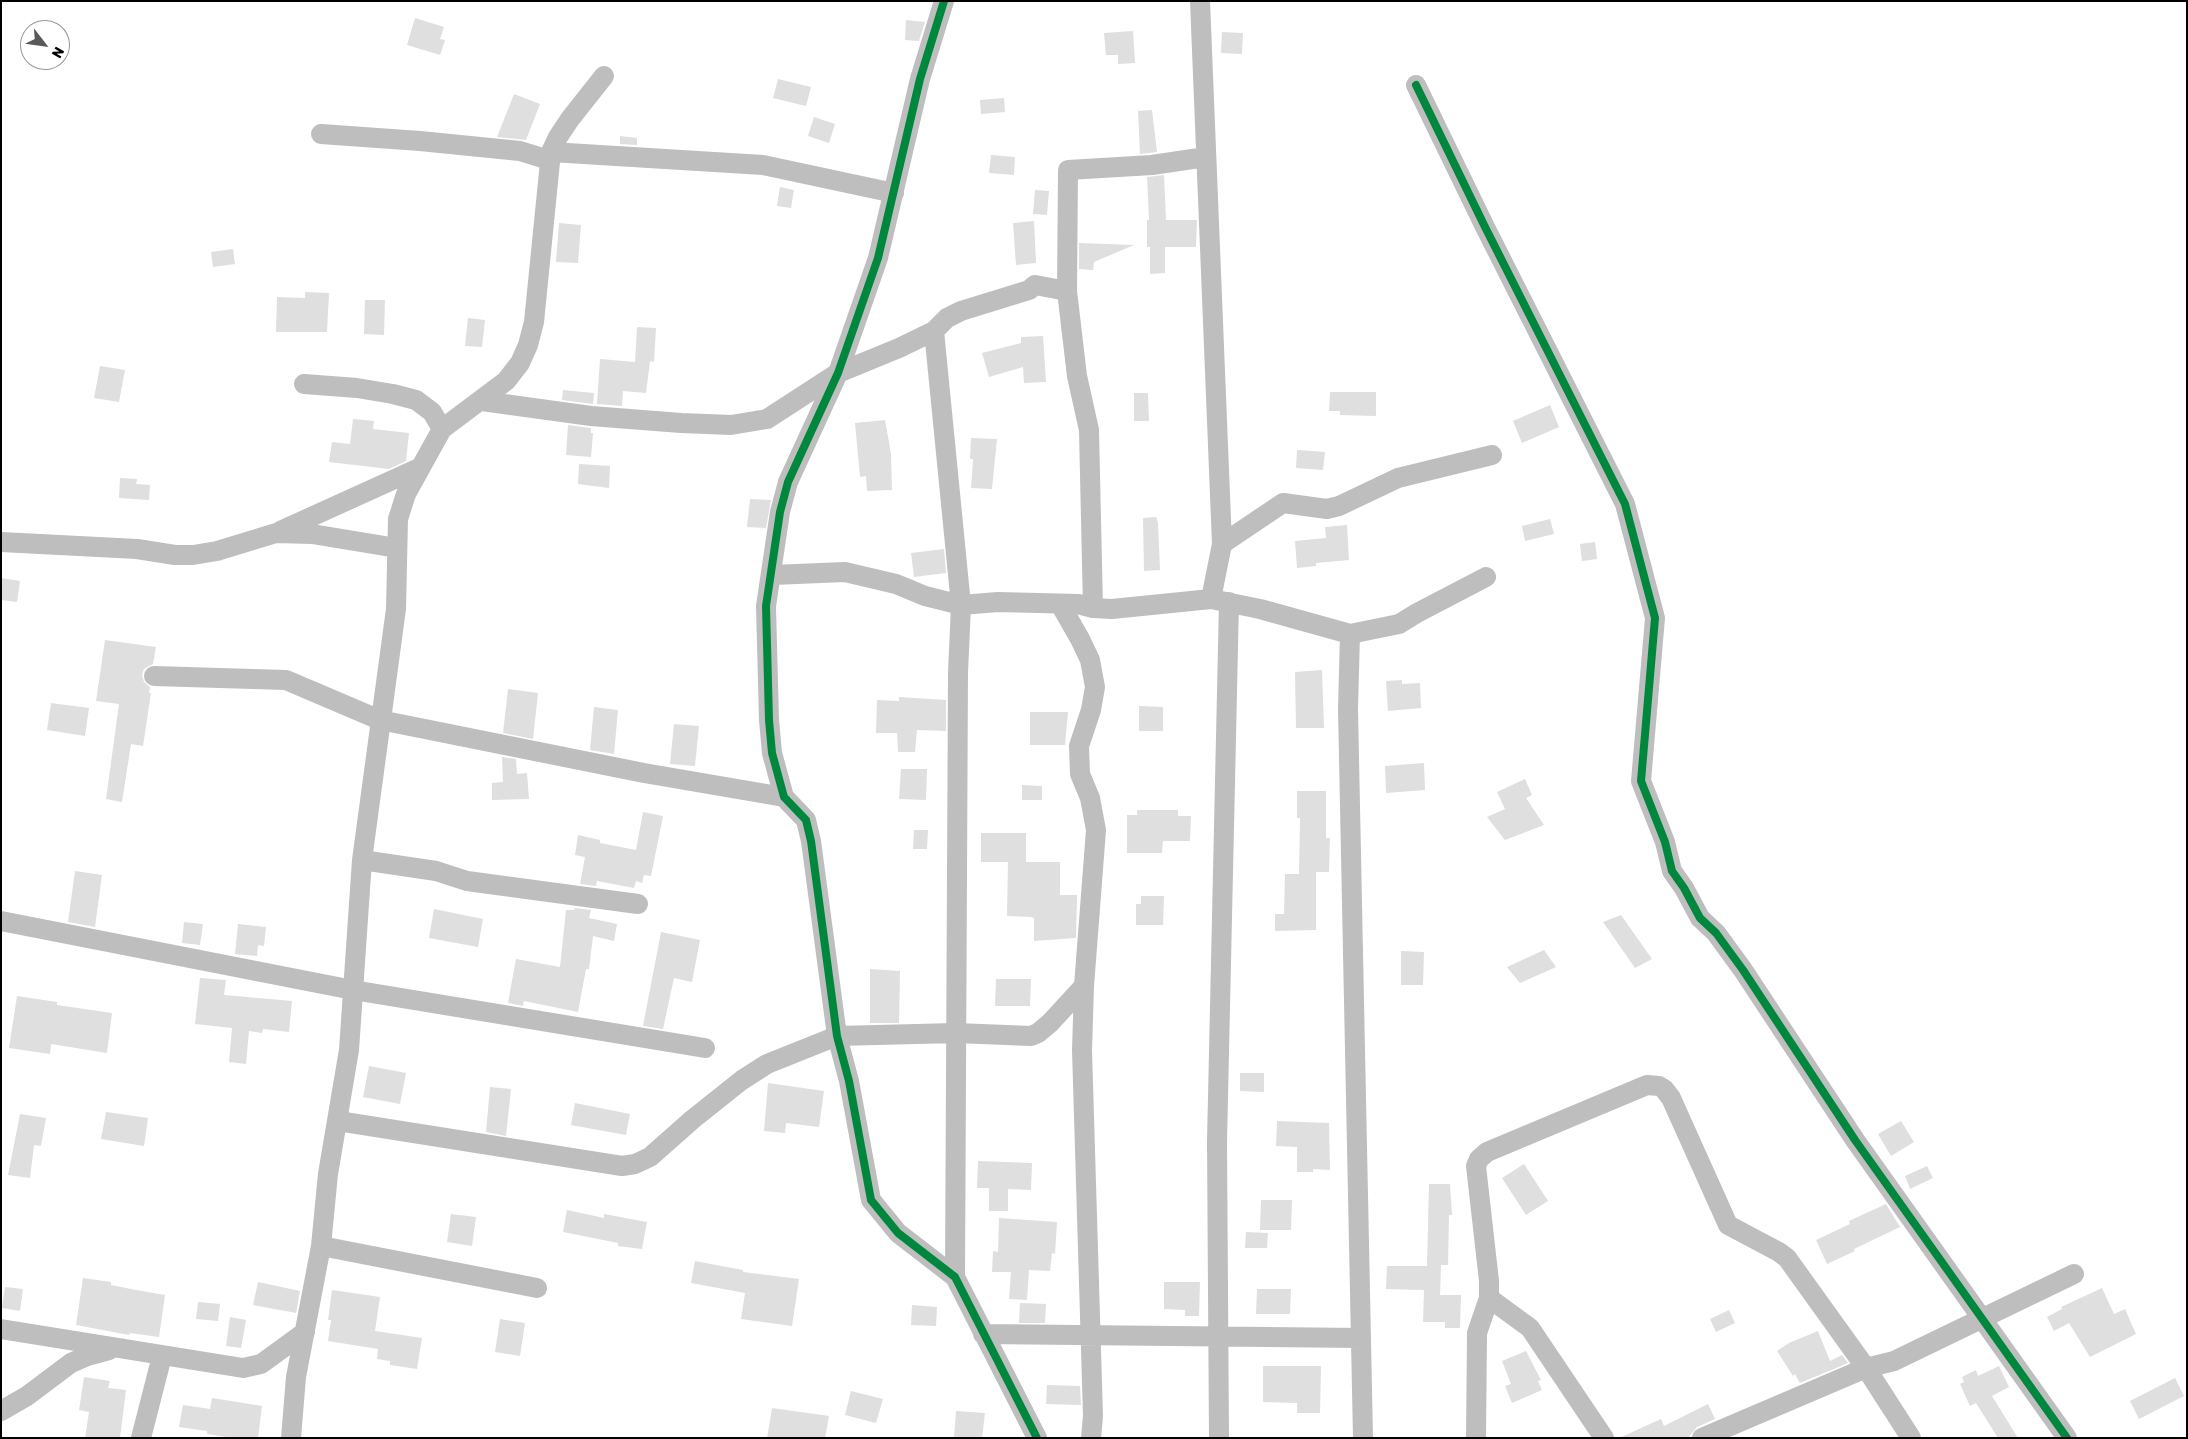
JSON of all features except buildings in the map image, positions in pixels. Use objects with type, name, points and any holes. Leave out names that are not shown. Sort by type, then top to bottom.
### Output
[{"type":"street","points":[[944,1],[920,79],[878,258],[838,373],[788,482],[780,512],[766,606],[769,720],[772,753],[784,796],[806,820],[811,842],[837,1036],[849,1081],[871,1200],[898,1233],[955,1277],[1037,1438]]},
{"type":"street","points":[[1200,1],[1222,544],[1220,601],[1217,1132],[1219,1438]]},
{"type":"street","points":[[291,1438],[296,1377],[321,1246],[328,1174],[349,1050],[362,860],[396,609],[398,519],[406,494],[442,429],[482,401],[506,381],[520,363],[528,346],[534,322],[550,156],[558,137],[570,119],[604,76]]},
{"type":"street","points":[[1416,85],[1625,504],[1654,618],[1641,781],[1665,842],[1672,870],[1700,918],[1716,933],[1743,970],[1855,1140],[2067,1438]]},
{"type":"street","points":[[321,134],[520,151],[550,156],[763,165],[894,193]]},
{"type":"street","points":[[1092,608],[1089,430],[1077,376],[1067,291],[1068,170],[1152,165],[1206,156]]},
{"type":"street","points":[[482,401],[591,416],[731,425],[767,419],[838,373],[899,348],[934,331],[947,318],[961,311],[1029,290],[1035,285],[1067,291]]},
{"type":"street","points":[[934,331],[961,605],[958,673],[955,1277]]},
{"type":"street","points":[[304,384],[357,388],[416,400],[432,412],[442,429]]},
{"type":"street","points":[[1222,544],[1283,503],[1327,509],[1339,506],[1398,478],[1492,455]]},
{"type":"street","points":[[1,542],[137,549],[163,552],[175,556],[217,551],[276,533],[419,468]]},
{"type":"street","points":[[276,533],[312,534],[397,548]]},
{"type":"street","points":[[772,575],[845,572],[896,584],[924,596],[961,605],[998,602],[1078,604],[1092,608],[1112,609],[1220,601],[1260,609],[1350,634],[1399,624],[1416,613],[1486,577]]},
{"type":"street","points":[[1060,604],[1090,660],[1095,687],[1091,710],[1079,746],[1080,774],[1090,798],[1096,830],[1084,986],[1082,1050],[1091,1335],[1092,1438]]},
{"type":"street","points":[[1350,634],[1348,709],[1363,1438]]},
{"type":"street","points":[[154,676],[286,680],[380,720],[644,773],[784,796]]},
{"type":"street","points":[[362,860],[436,871],[467,881],[638,904]]},
{"type":"street","points":[[1,921],[353,990],[705,1048]]},
{"type":"street","points":[[338,1121],[622,1166],[635,1164],[650,1157],[693,1119],[742,1080],[767,1064],[837,1036],[956,1033],[1031,1036],[1050,1023],[1084,986]]},
{"type":"street","points":[[1476,1438],[1477,1333],[1489,1298],[1489,1281],[1476,1171],[1479,1159],[1487,1152],[1647,1085],[1658,1086],[1664,1089],[1671,1098],[1728,1224],[1787,1258],[1866,1368],[1911,1438]]},
{"type":"street","points":[[321,1246],[537,1288]]},
{"type":"street","points":[[1702,1438],[1866,1368],[1894,1361],[2074,1274]]},
{"type":"street","points":[[1489,1298],[1530,1328],[1604,1438]]},
{"type":"street","points":[[1,1329],[244,1368],[253,1367],[305,1332]]},
{"type":"street","points":[[983,1334],[1362,1338]]},
{"type":"street","points":[[1,1411],[27,1396],[71,1363],[113,1348]]},
{"type":"street","points":[[141,1438],[162,1356]]},
{"type":"cycle path","points":[[944,1],[920,79],[878,258],[838,373],[788,482],[780,512],[766,606],[769,720],[772,753],[784,797],[806,820],[811,841],[837,1036],[849,1081],[871,1200],[898,1233],[955,1277],[1037,1438]]},
{"type":"cycle path","points":[[1416,85],[1485,227],[1625,504],[1655,618],[1641,781],[1665,842],[1672,871],[1684,888],[1700,918],[1716,933],[1743,970],[1855,1140],[2067,1438]]}]
